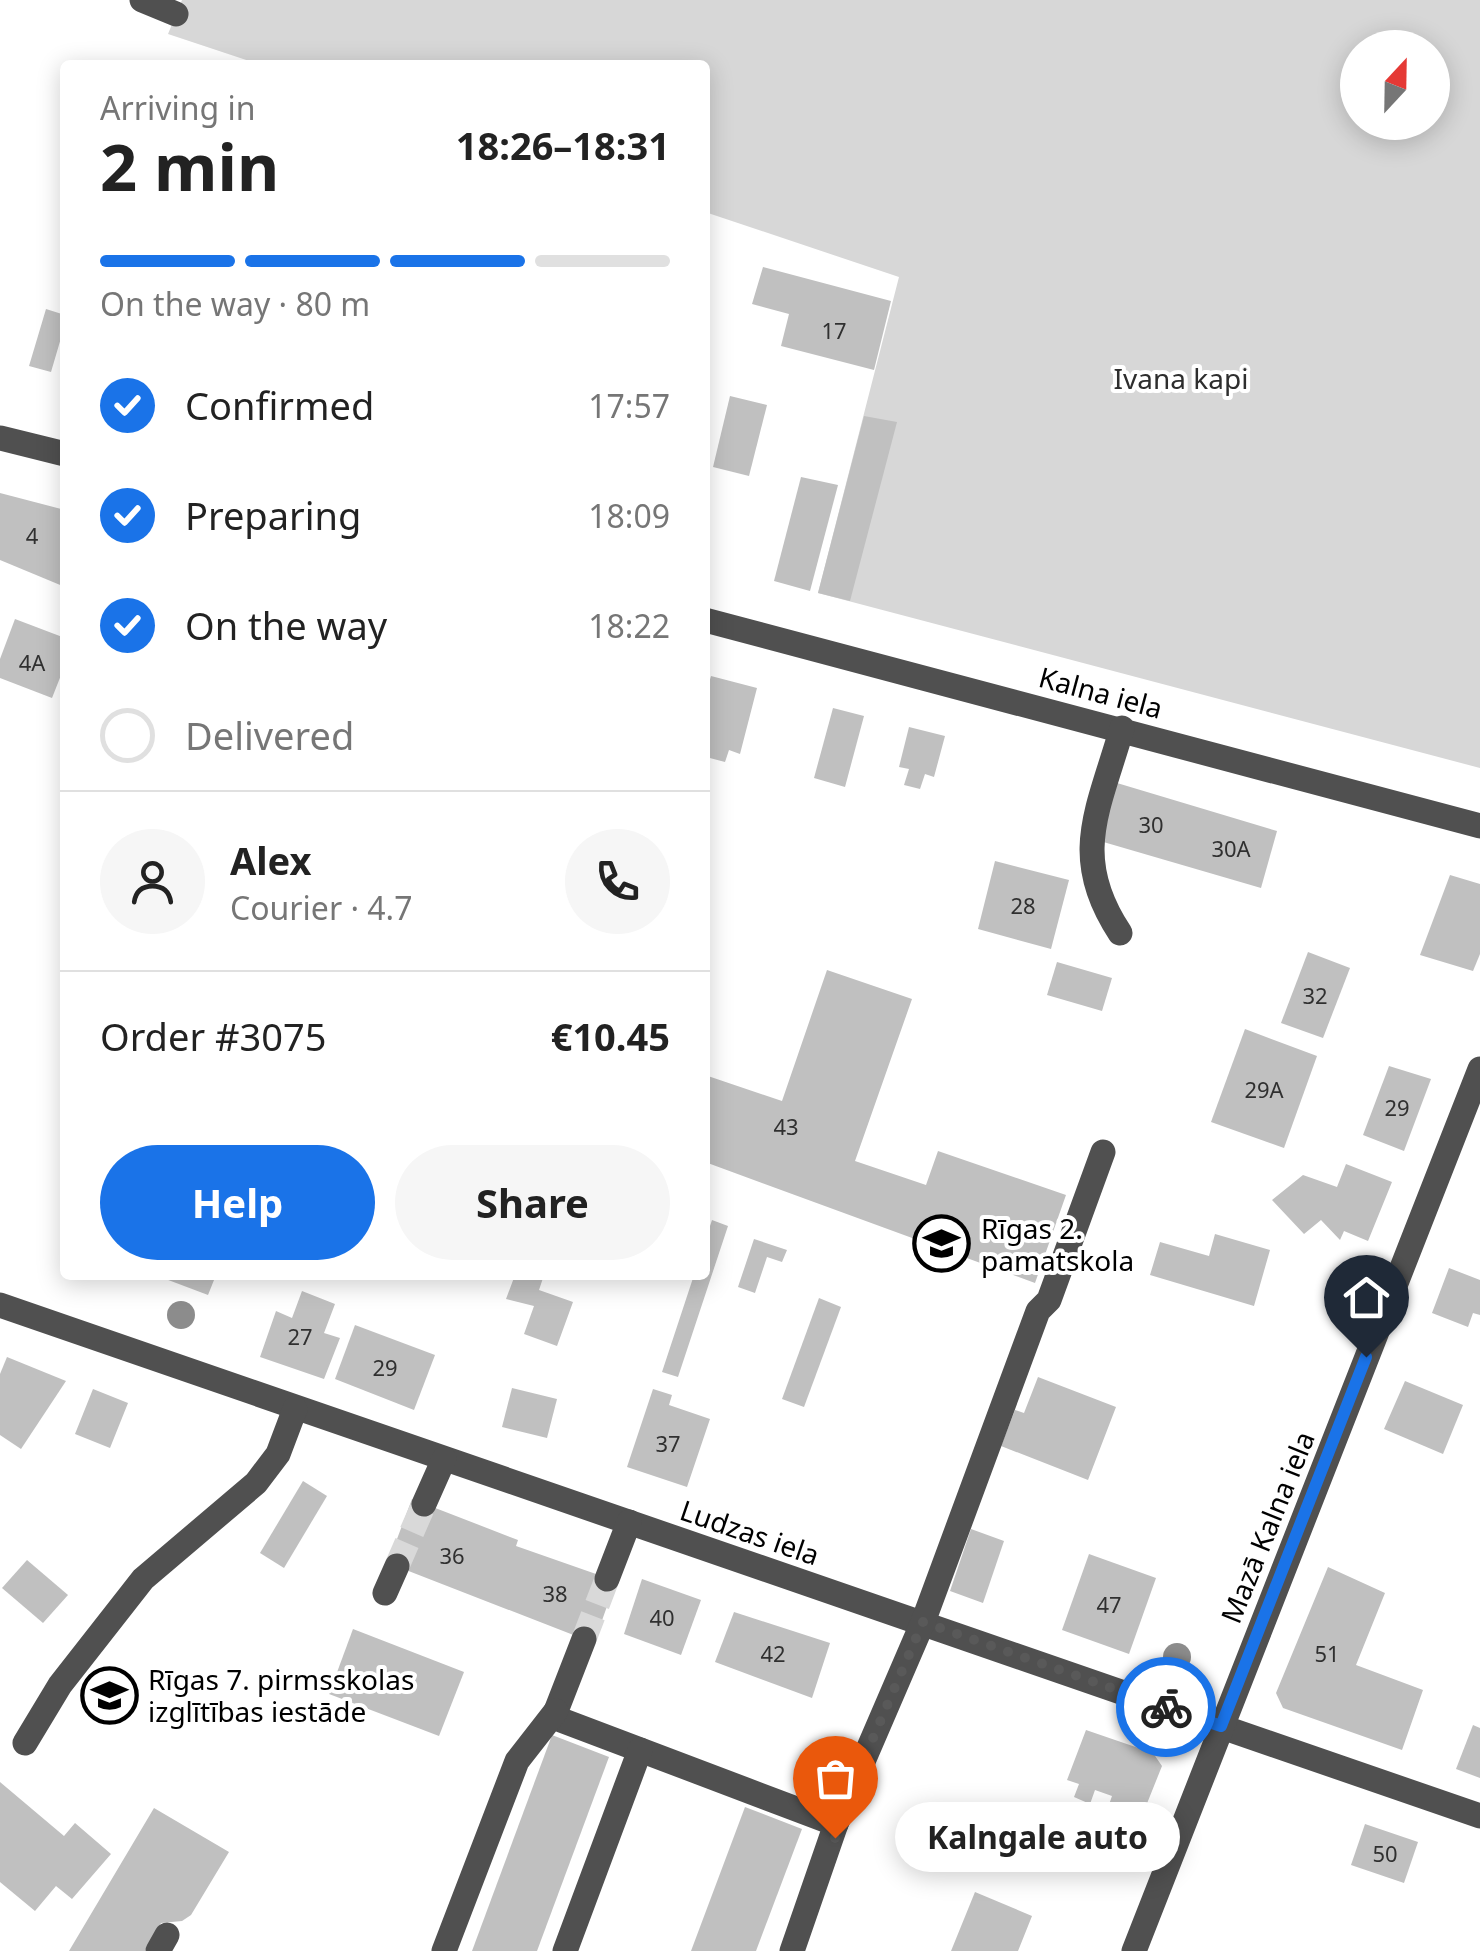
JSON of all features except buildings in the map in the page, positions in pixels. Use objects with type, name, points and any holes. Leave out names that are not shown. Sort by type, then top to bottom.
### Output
[{"type":"street","points":[[142,0],[176,14]]},
{"type":"street","points":[[0,438],[60,453]]},
{"type":"street","name":"Kalna iela","points":[[710,621],[1480,826]]},
{"type":"street","points":[[1120,932],[1100,902],[1090,871],[1090,848],[1122,728]]},
{"type":"street","name":"Mazā Kalna iela","points":[[1134,1951],[1480,1069]]},
{"type":"street","points":[[792,1951],[836,1824],[923,1622],[1038,1311],[1049,1300],[1103,1152]]},
{"type":"street","name":"Ludzas iela","points":[[0,1305],[1480,1816]]},
{"type":"street","points":[[25,1744],[70,1670],[143,1579],[256,1483],[278,1454],[295,1408]]},
{"type":"street","points":[[424,1504],[444,1459]]},
{"type":"street","points":[[608,1579],[630,1522]]},
{"type":"street","points":[[385,1594],[397,1566]]},
{"type":"street","points":[[444,1951],[517,1761],[556,1711],[584,1639]]},
{"type":"street","points":[[556,1711],[561,1720],[836,1824]]},
{"type":"street","points":[[565,1951],[640,1750]]},
{"type":"green space","name":"Ivana kapi","points":[[182,0],[1480,0],[1480,768],[818,593],[899,277],[710,214],[710,60],[246,60],[168,34]]},
{"type":"tunnel","points":[[397,1566],[424,1504]]},
{"type":"tunnel","points":[[584,1639],[607,1579]]},
{"type":"way so far","points":[[835,1838],[836,1824],[923,1622],[1166,1707]]},
{"type":"place","name":"Rīgas 2. pamatskola","points":[[942,1244]]},
{"type":"place","name":"Rīgas 7. pirmsskolas izglītības iestāde","points":[[109,1695]]},
{"type":"place","name":"Kalngale auto","points":[[835,1838]]},
{"type":"route","points":[[1166,1707],[1221,1726],[1366,1357]]}]
